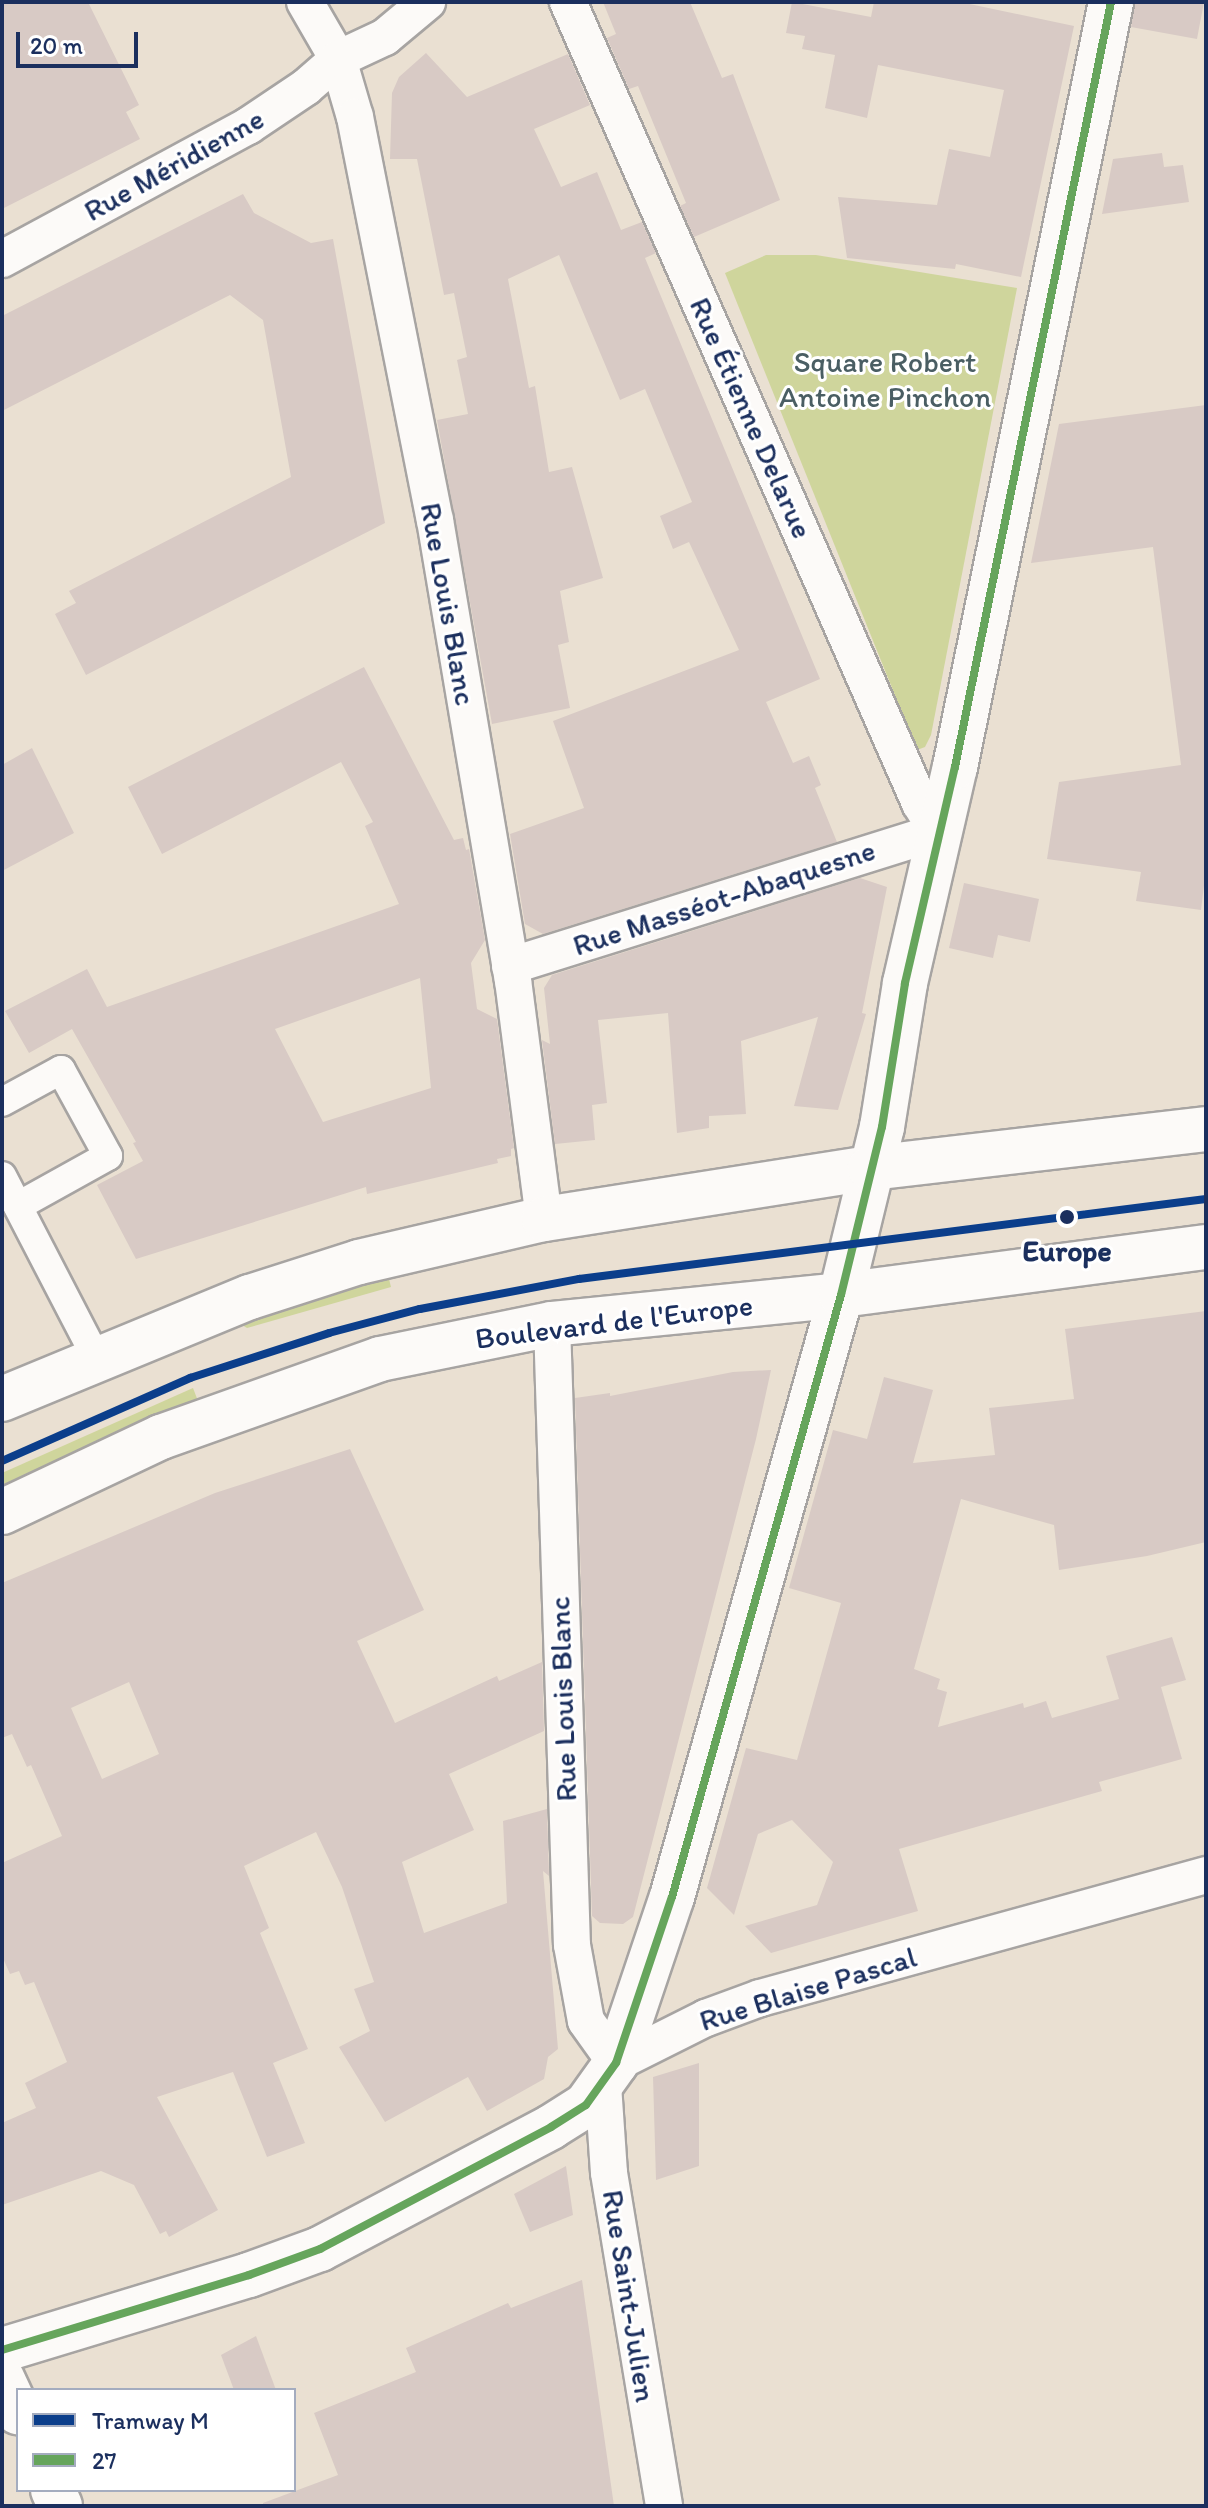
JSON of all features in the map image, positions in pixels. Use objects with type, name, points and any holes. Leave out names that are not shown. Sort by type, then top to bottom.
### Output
[{"type":"street","name":"Rue Louis Blanc","points":[[305,2],[338,59],[355,117],[435,520],[510,966],[544,1219]]},
{"type":"street","name":"Rue Méridienne","points":[[2,259],[248,126],[306,87],[338,59],[385,37],[427,2]]},
{"type":"street","name":"Rue Étienne Delarue","points":[[568,2],[920,803],[938,832]]},
{"type":"street","name":"Rue Saint-Julien","points":[[664,2506],[609,2173],[609,2074],[672,1897],[841,1295],[882,1127],[905,983],[1111,2]]},
{"type":"street","name":"Rue Masséot-Abaquesne","points":[[510,966],[938,832]]},
{"type":"street","points":[[2,1102],[61,1070],[108,1156],[18,1206]]},
{"type":"street","points":[[2,1399],[250,1297],[345,1266],[544,1219],[870,1168],[1206,1129]]},
{"type":"street","points":[[2,1176],[97,1359]]},
{"type":"street","name":"Boulevard de l'Europe","points":[[2,1512],[161,1437],[380,1359],[552,1324],[841,1295],[1206,1247]]},
{"type":"street","name":"Rue Louis Blanc","points":[[552,1324],[572,1945],[586,2021],[609,2074]]},
{"type":"street","name":"Rue Blaise Pascal","points":[[2,2350],[249,2275],[320,2249],[551,2127],[586,2105],[609,2074],[706,2018],[760,1998],[1206,1875]]},
{"type":"street","points":[[2,2378],[16,2409]]},
{"type":"green space","name":"Square Robert Antoine Pinchon","points":[[766,255],[816,255],[1017,288],[931,735],[925,747],[917,750],[725,273]]},
{"type":"green space","points":[[387,1271],[391,1287],[247,1328],[239,1323]]},
{"type":"green space","points":[[193,1388],[198,1401],[2,1485],[2,1473]]},
{"type":"building","points":[[2,2],[88,2],[139,105],[126,112],[140,139],[2,209]]},
{"type":"building","points":[[603,2],[690,2],[722,78],[733,74],[780,200],[694,237],[680,206],[686,203],[638,86],[629,89],[607,38],[616,34]]},
{"type":"building","points":[[792,2],[871,17],[874,2],[960,2],[1074,26],[1021,277],[956,264],[955,269],[847,258],[838,197],[937,205],[949,149],[990,157],[1004,90],[878,65],[867,118],[825,108],[835,55],[802,49],[805,36],[786,33]]},
{"type":"building","points":[[1135,2],[1204,2],[1197,39],[1131,27]]},
{"type":"building","points":[[426,53],[467,97],[568,54],[590,105],[534,129],[561,187],[597,172],[621,230],[642,222],[656,253],[645,258],[820,679],[766,702],[793,763],[809,756],[821,785],[815,788],[837,842],[543,934],[525,924],[510,834],[584,808],[553,721],[739,650],[689,542],[673,549],[660,516],[692,502],[645,389],[620,400],[559,255],[508,279],[529,388],[535,386],[549,472],[572,467],[603,578],[560,591],[569,642],[558,645],[570,708],[492,724],[437,420],[468,414],[457,360],[467,357],[454,293],[444,295],[417,159],[390,159],[392,93],[399,77]]},
{"type":"building","points":[[1162,153],[1164,167],[1183,165],[1189,202],[1102,214],[1113,159]]},
{"type":"building","points":[[243,194],[254,213],[311,243],[333,239],[385,523],[86,675],[55,614],[76,603],[69,591],[291,477],[263,320],[230,295],[2,411],[2,316]]},
{"type":"building","points":[[1206,405],[1206,869],[1201,910],[1136,901],[1141,872],[1047,859],[1059,782],[1181,765],[1153,547],[1031,563],[1059,424]]},
{"type":"building","points":[[364,667],[454,840],[463,838],[466,850],[469,849],[485,940],[471,963],[477,1009],[497,1019],[514,1148],[511,1149],[511,1156],[497,1159],[498,1163],[367,1194],[366,1187],[136,1259],[97,1185],[143,1161],[133,1143],[136,1142],[72,1029],[29,1053],[5,1011],[87,969],[107,1007],[399,904],[365,826],[373,822],[341,762],[162,854],[128,787]],"holes":[[[420,978],[431,1088],[323,1122],[275,1029]]]},
{"type":"building","points":[[32,748],[74,833],[2,871],[2,765]]},
{"type":"building","points":[[860,878],[887,887],[862,1013],[866,1014],[838,1110],[794,1106],[818,1017],[741,1041],[746,1114],[709,1116],[709,1128],[677,1133],[668,1013],[598,1020],[607,1103],[592,1105],[595,1140],[555,1144],[542,1040],[550,1044],[544,988],[552,975]]},
{"type":"building","points":[[964,883],[1039,899],[1030,942],[998,935],[993,958],[949,948]]},
{"type":"building","points":[[1206,1311],[1206,1542],[1147,1556],[1059,1570],[1054,1525],[961,1499],[914,1669],[940,1679],[937,1689],[947,1692],[938,1727],[1023,1703],[1024,1708],[1046,1701],[1052,1718],[1119,1699],[1106,1656],[1172,1637],[1186,1680],[1161,1687],[1182,1759],[1099,1782],[1102,1791],[899,1849],[918,1911],[771,1953],[745,1926],[817,1905],[833,1862],[792,1820],[758,1834],[734,1915],[707,1888],[746,1748],[797,1760],[841,1603],[789,1588],[833,1430],[867,1439],[884,1377],[933,1390],[913,1463],[995,1455],[989,1408],[1074,1399],[1065,1329]]},
{"type":"building","points":[[771,1370],[633,1917],[623,1924],[600,1923],[592,1916],[575,1398],[610,1393],[610,1396],[733,1372]]},
{"type":"building","points":[[350,1449],[424,1610],[357,1641],[395,1723],[497,1676],[499,1681],[542,1662],[544,1731],[449,1774],[474,1830],[402,1862],[424,1933],[507,1903],[503,1821],[547,1809],[549,1876],[543,1871],[558,2049],[548,2057],[544,2079],[487,2111],[468,2077],[385,2122],[339,2047],[370,2031],[354,1989],[374,1982],[342,1887],[316,1832],[244,1866],[269,1928],[260,1933],[308,2049],[273,2063],[305,2143],[267,2157],[233,2072],[157,2097],[218,2210],[169,2237],[166,2231],[160,2234],[134,2185],[101,2171],[2,2205],[2,2123],[36,2108],[25,2083],[67,2062],[34,1982],[25,1985],[19,1971],[10,1974],[2,1956],[2,1863],[62,1836],[31,1765],[27,1767],[12,1734],[2,1738],[2,1583],[215,1493]],"holes":[[[129,1682],[159,1754],[102,1779],[71,1708]]]},
{"type":"building","points":[[699,2063],[699,2166],[656,2180],[653,2077]]},
{"type":"building","points":[[566,2166],[573,2215],[530,2232],[514,2194]]},
{"type":"building","points":[[582,2280],[614,2506],[263,2506],[263,2503],[338,2475],[314,2413],[416,2372],[406,2348],[508,2303],[511,2308]]},
{"type":"building","points":[[256,2336],[275,2388],[233,2388],[221,2355]]},
{"type":"tram line","name":"M","points":[[2,1461],[190,1378],[329,1333],[420,1309],[579,1279],[1206,1199]]},
{"type":"transit line","name":"27","points":[[2,2350],[249,2275],[320,2249],[551,2127],[586,2105],[616,2063],[672,1897],[841,1295],[882,1127],[905,983],[955,767],[1111,2]]},
{"type":"place","name":"Europe","points":[[1067,1217]]}]
